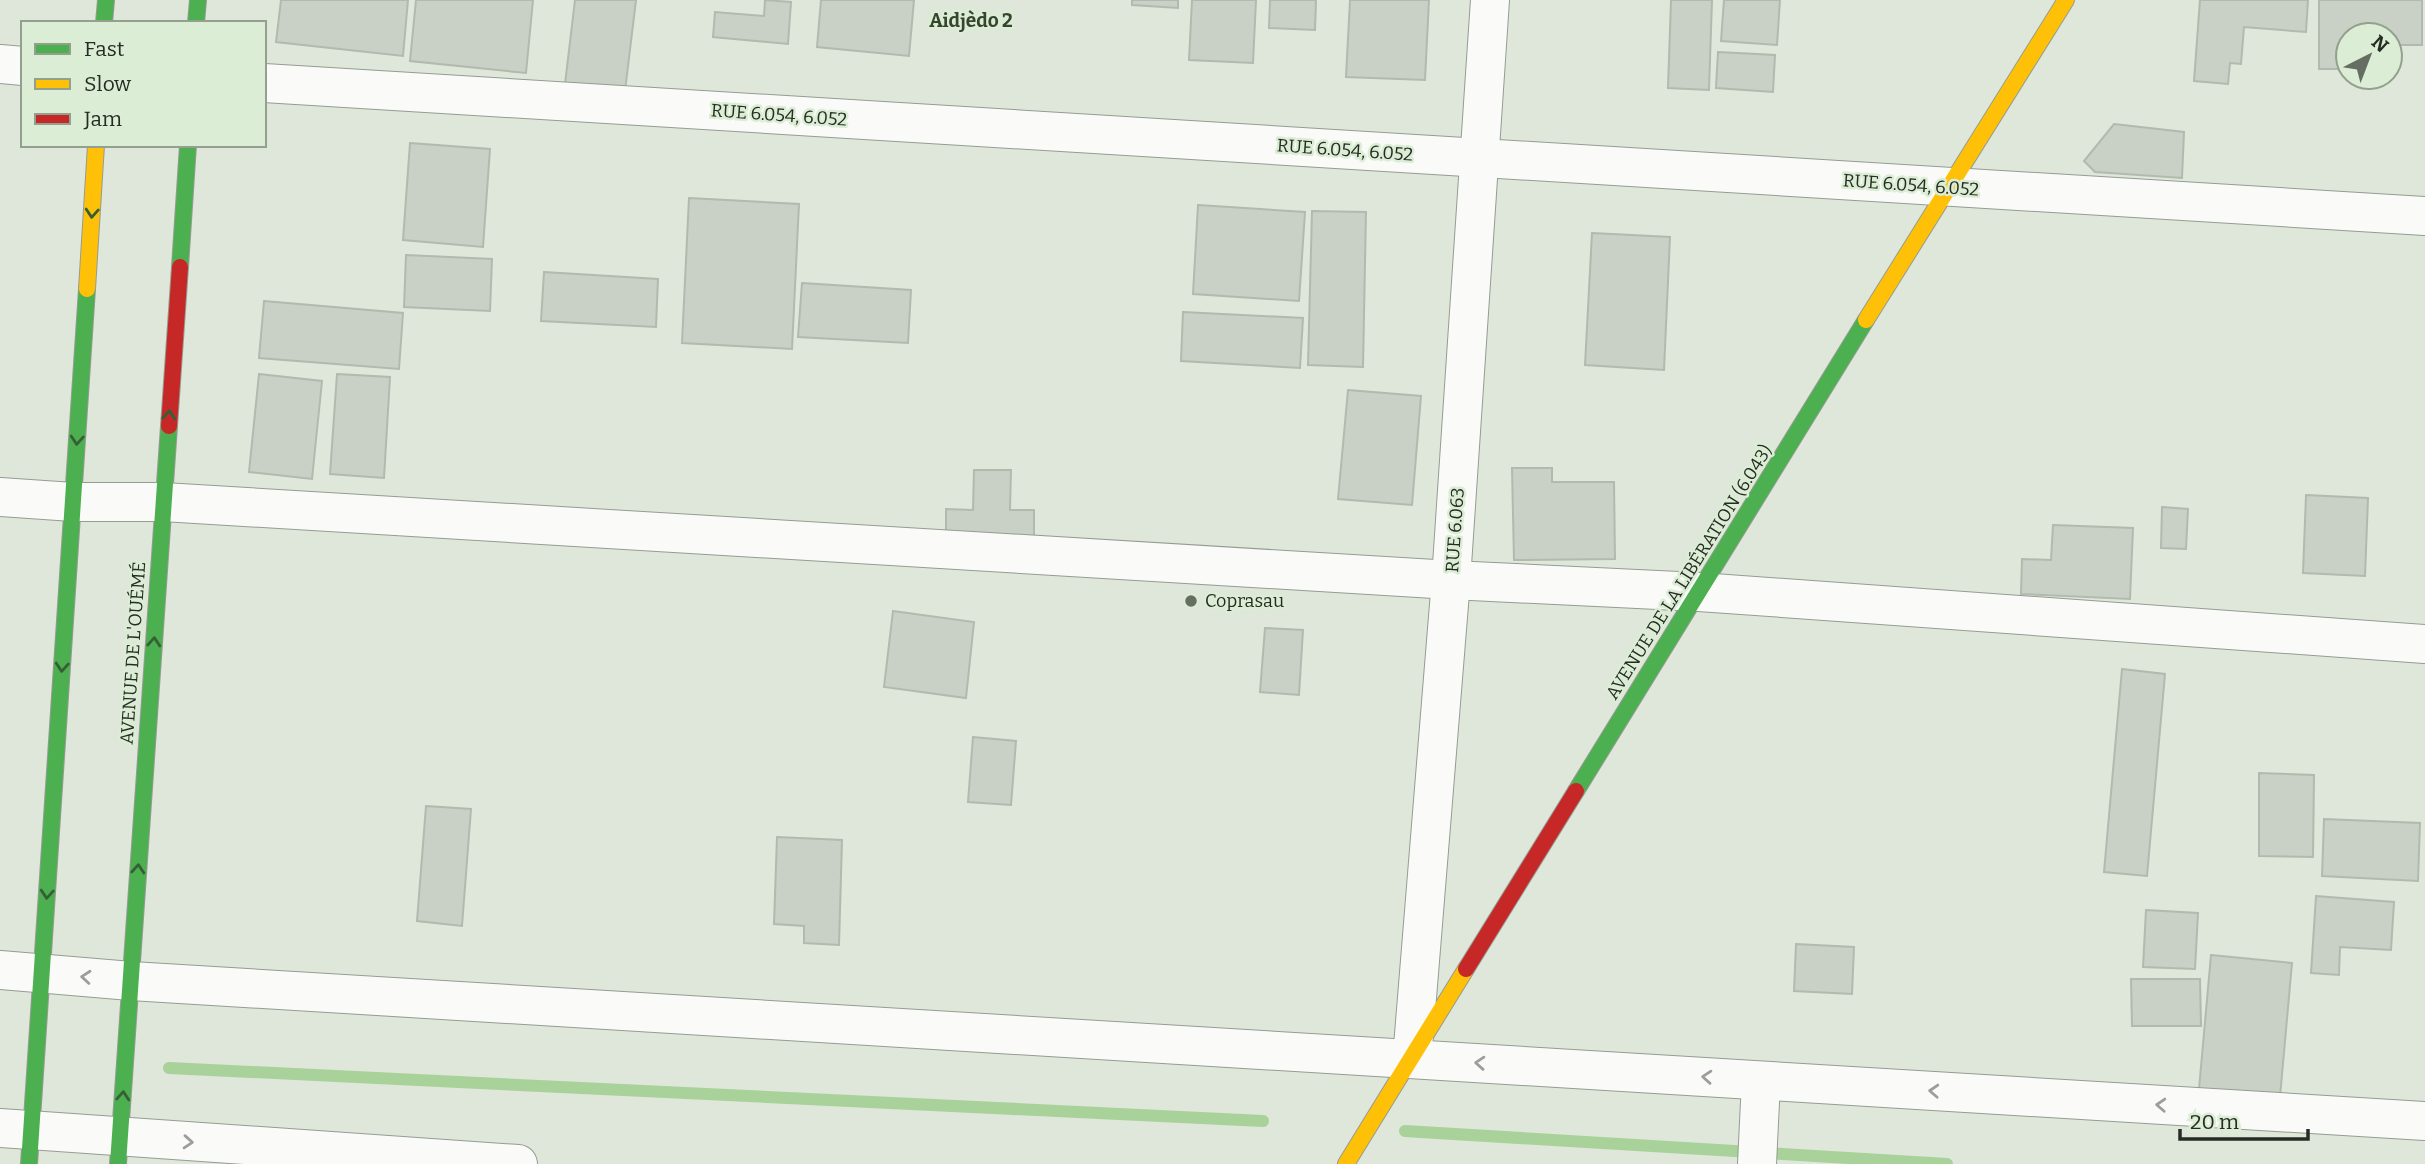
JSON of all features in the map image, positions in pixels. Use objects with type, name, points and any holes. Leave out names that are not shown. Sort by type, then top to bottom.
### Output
[{"type":"main road","points":[[104,21],[106,0]]},
{"type":"main road","points":[[196,21],[198,0]]},
{"type":"main road","name":"AVENUE DE LA LIBÉRATION (6.043)","points":[[1346,1164],[2066,0]]},
{"type":"main road","points":[[20,1141],[42,973],[96,147]]},
{"type":"main road","name":"AVENUE DE L'OUÉMÉ","points":[[119,1151],[188,147]]},
{"type":"street","name":"RUE 6.063","points":[[1412,1059],[1451,580],[1490,0]]},
{"type":"street","points":[[0,64],[21,66]]},
{"type":"street","name":"RUE 6.054, 6.052","points":[[266,83],[2425,216]]},
{"type":"street","points":[[0,497],[73,502],[163,502],[1451,580],[1699,592],[2425,644]]},
{"type":"street","points":[[0,970],[131,981],[2425,1121]]},
{"type":"street","points":[[1757,1164],[1761,1081]]},
{"type":"street","points":[[20,1141],[119,1151],[518,1164]]},
{"type":"building","points":[[281,0],[408,0],[403,56],[276,42]]},
{"type":"building","points":[[416,0],[533,0],[526,73],[410,61]]},
{"type":"building","points":[[575,0],[636,0],[625,91],[565,84]]},
{"type":"building","points":[[765,0],[791,2],[788,44],[713,37],[715,12],[764,16]]},
{"type":"building","points":[[821,0],[914,0],[909,56],[817,47]]},
{"type":"building","points":[[1132,0],[1178,0],[1178,8],[1132,5]]},
{"type":"building","points":[[1192,0],[1256,0],[1253,63],[1189,60]]},
{"type":"building","points":[[1270,0],[1316,0],[1315,30],[1269,28]]},
{"type":"building","points":[[1350,0],[1429,0],[1425,80],[1346,77]]},
{"type":"building","points":[[1671,0],[1712,0],[1709,90],[1668,88]]},
{"type":"building","points":[[1724,0],[1780,0],[1777,45],[1721,41]]},
{"type":"building","points":[[2200,0],[2308,0],[2306,32],[2244,27],[2241,64],[2230,63],[2228,84],[2194,81]]},
{"type":"building","points":[[2319,0],[2422,0],[2422,45],[2404,45],[2404,21],[2334,21],[2334,69],[2319,69]]},
{"type":"building","points":[[1718,52],[1775,55],[1773,92],[1716,88]]},
{"type":"building","points":[[2114,124],[2184,132],[2182,178],[2095,172],[2084,161]]},
{"type":"building","points":[[410,143],[490,149],[483,247],[403,240]]},
{"type":"building","points":[[689,198],[799,204],[792,349],[682,343]]},
{"type":"building","points":[[1198,205],[1305,212],[1299,301],[1193,294]]},
{"type":"building","points":[[1312,211],[1366,212],[1363,367],[1308,365]]},
{"type":"building","points":[[1592,233],[1670,237],[1664,370],[1585,365]]},
{"type":"building","points":[[406,255],[492,259],[490,311],[404,307]]},
{"type":"building","points":[[544,272],[658,279],[656,327],[541,321]]},
{"type":"building","points":[[802,283],[911,290],[908,343],[798,337]]},
{"type":"building","points":[[264,301],[403,313],[399,369],[259,358]]},
{"type":"building","points":[[1183,312],[1303,318],[1300,368],[1181,361]]},
{"type":"building","points":[[259,374],[322,381],[312,479],[249,472]]},
{"type":"building","points":[[337,374],[390,377],[384,478],[330,474]]},
{"type":"building","points":[[1348,390],[1421,396],[1412,505],[1338,499]]},
{"type":"building","points":[[1512,468],[1552,468],[1552,482],[1614,482],[1615,559],[1514,560]]},
{"type":"building","points":[[974,470],[1011,470],[1010,510],[1034,510],[1034,544],[946,543],[946,509],[973,510]]},
{"type":"building","points":[[2306,495],[2368,498],[2365,576],[2303,573]]},
{"type":"building","points":[[2162,507],[2188,509],[2186,549],[2161,548]]},
{"type":"building","points":[[2053,525],[2133,528],[2130,599],[2021,594],[2022,559],[2051,560]]},
{"type":"building","points":[[893,611],[974,622],[966,698],[884,687]]},
{"type":"building","points":[[1265,628],[1303,630],[1299,695],[1260,692]]},
{"type":"building","points":[[2122,669],[2165,674],[2147,876],[2104,872]]},
{"type":"building","points":[[973,737],[1016,741],[1011,805],[968,802]]},
{"type":"building","points":[[2259,773],[2314,775],[2313,857],[2259,856]]},
{"type":"building","points":[[426,806],[471,809],[462,926],[417,921]]},
{"type":"building","points":[[2324,819],[2420,823],[2418,881],[2322,876]]},
{"type":"building","points":[[777,837],[842,840],[839,945],[804,943],[804,926],[774,924]]},
{"type":"building","points":[[2316,896],[2394,902],[2391,950],[2340,947],[2339,975],[2311,973]]},
{"type":"building","points":[[2146,910],[2198,913],[2195,969],[2143,967]]},
{"type":"building","points":[[1796,944],[1854,947],[1852,994],[1794,991]]},
{"type":"building","points":[[2211,955],[2292,963],[2280,1097],[2199,1089]]},
{"type":"building","points":[[2131,979],[2200,979],[2201,1026],[2132,1026]]},
{"type":"waterway","points":[[169,1068],[1263,1121]]},
{"type":"waterway","points":[[1405,1131],[1947,1164]]},
{"type":"traffic: fast","points":[[104,21],[106,0]]},
{"type":"traffic: fast","points":[[196,21],[198,0]]},
{"type":"traffic: fast","points":[[180,267],[188,147]]},
{"type":"traffic: fast","points":[[29,1164],[87,289]]},
{"type":"traffic: fast","points":[[1576,791],[1866,320]]},
{"type":"traffic: fast","points":[[118,1164],[169,426]]},
{"type":"traffic: slow","points":[[1866,320],[2066,0]]},
{"type":"traffic: slow","points":[[87,289],[96,147]]},
{"type":"traffic: slow","points":[[1346,1164],[1466,969]]},
{"type":"traffic: jam","points":[[169,426],[180,267]]},
{"type":"traffic: jam","points":[[1466,969],[1576,791]]},
{"type":"place","name":"Coprasau","points":[[1191,601]]},
{"type":"district","name":"Aidjèdo 2","points":[[971,20]]}]
